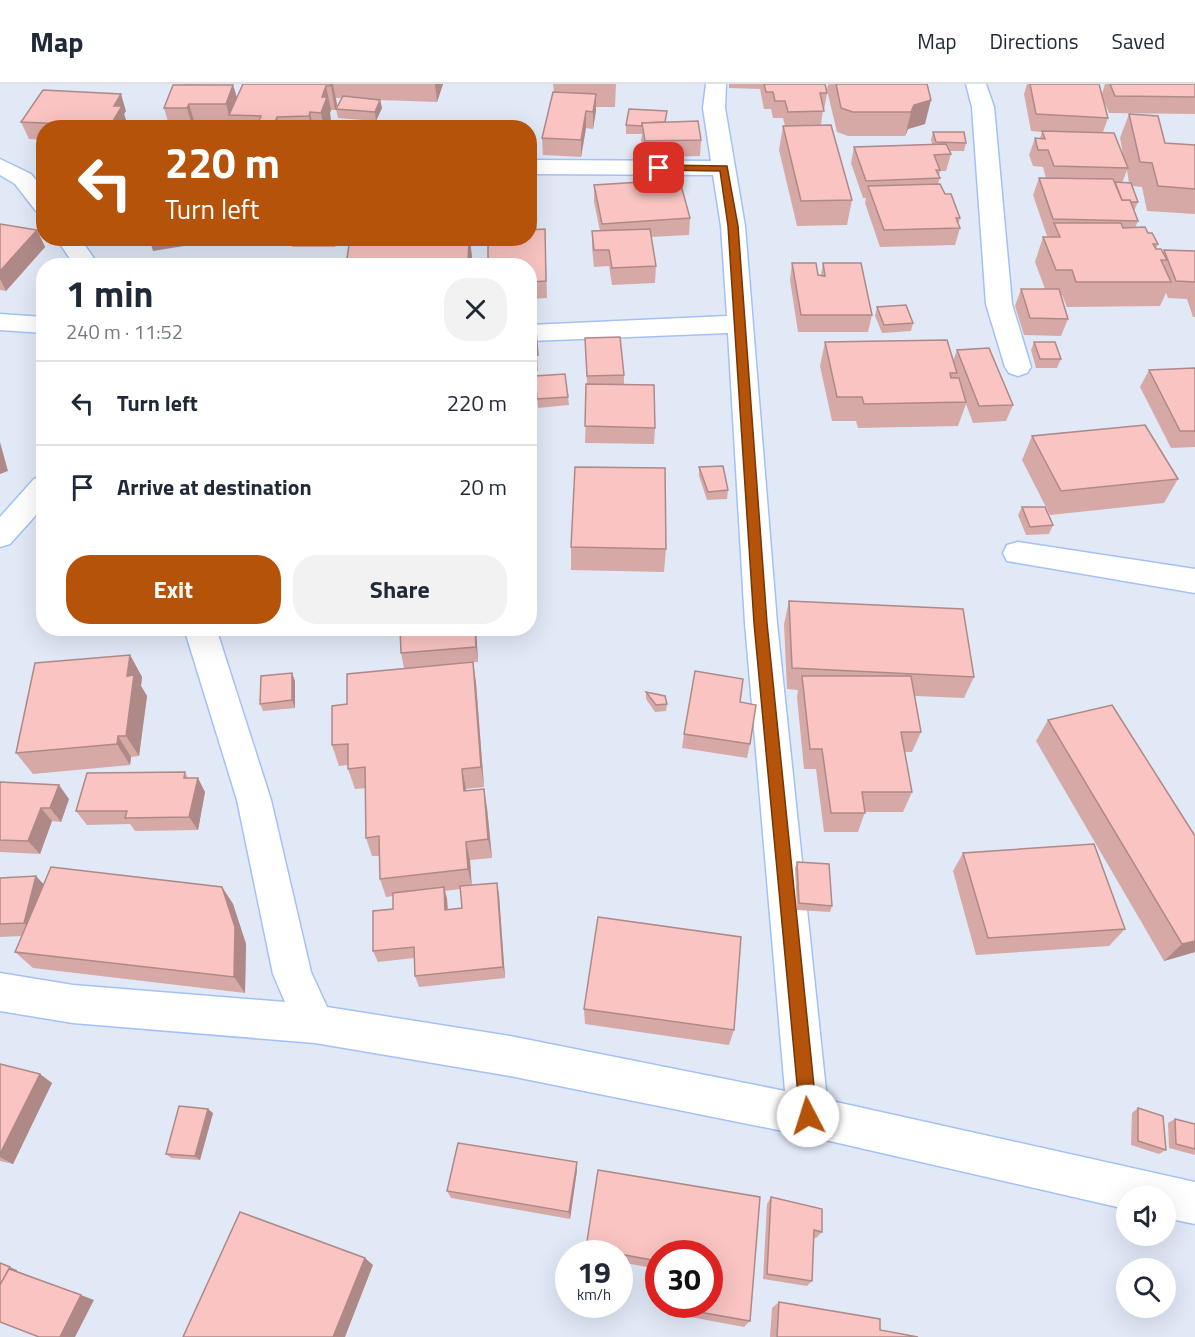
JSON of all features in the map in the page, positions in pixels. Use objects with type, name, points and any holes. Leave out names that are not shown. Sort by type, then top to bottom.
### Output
[{"type":"street","points":[[716,84],[714,108],[733,226],[761,623],[808,1116]]},
{"type":"street","points":[[976,84],[983,106],[999,304],[1018,367]]},
{"type":"street","points":[[0,166],[33,179]]},
{"type":"street","points":[[537,167],[724,168]]},
{"type":"street","points":[[0,322],[36,324]]},
{"type":"street","points":[[537,333],[740,324]]},
{"type":"street","points":[[0,536],[36,495]]},
{"type":"street","points":[[1018,553],[1195,580]]},
{"type":"street","points":[[203,636],[254,800],[292,974],[315,1024]]},
{"type":"street","points":[[0,992],[73,1004],[315,1024],[510,1056],[808,1116],[1195,1203]]},
{"type":"building","points":[[243,84],[331,84],[331,86],[326,86],[322,97],[327,97],[321,113],[310,112],[309,116],[277,117],[276,120],[259,120],[261,116],[229,115]]},
{"type":"building","points":[[764,84],[825,84],[827,93],[820,93],[824,111],[788,112],[785,101],[775,101],[773,92],[766,92]]},
{"type":"building","points":[[836,84],[927,84],[931,100],[914,105],[911,112],[853,112],[841,108]]},
{"type":"building","points":[[1030,84],[1099,84],[1108,118],[1036,114]]},
{"type":"building","points":[[1110,84],[1195,84],[1195,97],[1115,96]]},
{"type":"building","points":[[173,85],[233,85],[226,104],[189,104],[187,108],[164,108]]},
{"type":"building","points":[[43,90],[121,94],[114,106],[122,106],[114,120],[21,122]]},
{"type":"building","points":[[553,92],[596,94],[593,112],[586,111],[581,140],[542,138]]},
{"type":"building","points":[[343,96],[380,100],[375,112],[336,109]]},
{"type":"building","points":[[629,109],[667,111],[665,122],[642,123],[642,126],[626,125]]},
{"type":"building","points":[[1129,114],[1158,116],[1165,143],[1195,145],[1195,189],[1158,186],[1152,163],[1140,162]]},
{"type":"building","points":[[698,121],[701,140],[645,141],[642,123]]},
{"type":"building","points":[[831,125],[852,200],[801,201],[783,126]]},
{"type":"building","points":[[1042,131],[1114,133],[1128,168],[1054,166],[1048,150],[1038,150],[1035,138],[1045,139]]},
{"type":"building","points":[[933,132],[964,132],[966,143],[936,142]]},
{"type":"building","points":[[946,144],[951,154],[934,155],[940,170],[936,170],[940,178],[866,181],[854,147]]},
{"type":"building","points":[[678,174],[690,218],[602,224],[594,185],[657,181],[655,175]]},
{"type":"building","points":[[1039,178],[1113,179],[1122,200],[1130,200],[1138,221],[1053,219]]},
{"type":"building","points":[[1115,182],[1131,183],[1138,202],[1122,200]]},
{"type":"building","points":[[940,184],[945,194],[951,194],[960,218],[956,218],[960,228],[884,230],[868,186]]},
{"type":"building","points":[[1054,223],[1121,223],[1123,228],[1145,227],[1148,233],[1152,233],[1158,244],[1153,244],[1156,249],[1161,249],[1167,260],[1161,260],[1171,282],[1076,282],[1072,270],[1056,270],[1043,237],[1060,237]]},
{"type":"building","points":[[0,224],[36,230],[36,231],[0,271]]},
{"type":"building","points":[[545,229],[546,281],[537,282],[537,258],[488,258],[488,246],[537,246],[537,230]]},
{"type":"building","points":[[650,229],[656,266],[612,268],[609,250],[594,250],[592,231]]},
{"type":"building","points":[[349,246],[469,246],[468,258],[347,258]]},
{"type":"building","points":[[1164,250],[1195,251],[1195,282],[1176,281]]},
{"type":"building","points":[[792,263],[816,263],[818,275],[825,276],[823,263],[861,263],[872,315],[801,315]]},
{"type":"building","points":[[1021,289],[1059,289],[1068,319],[1030,318]]},
{"type":"building","points":[[906,305],[913,323],[884,325],[877,307]]},
{"type":"building","points":[[620,337],[624,375],[587,376],[585,338]]},
{"type":"building","points":[[947,340],[957,373],[950,373],[951,378],[959,378],[966,402],[864,404],[862,397],[837,397],[825,342]]},
{"type":"building","points":[[1034,342],[1055,342],[1061,359],[1040,359]]},
{"type":"building","points":[[989,348],[1013,405],[979,406],[957,350]]},
{"type":"building","points":[[1195,368],[1195,431],[1180,431],[1149,370]]},
{"type":"building","points":[[565,374],[568,397],[537,399],[537,376]]},
{"type":"building","points":[[586,384],[654,385],[655,428],[585,426]]},
{"type":"building","points":[[1145,425],[1178,479],[1061,491],[1032,436]]},
{"type":"building","points":[[723,466],[728,490],[708,492],[699,467]]},
{"type":"building","points":[[575,467],[665,468],[666,549],[571,547]]},
{"type":"building","points":[[1022,507],[1045,507],[1053,525],[1030,527]]},
{"type":"building","points":[[789,601],[963,609],[974,677],[792,668]]},
{"type":"building","points":[[400,636],[475,636],[476,647],[401,653]]},
{"type":"building","points":[[130,655],[127,676],[134,675],[126,736],[118,736],[117,744],[16,753],[35,663]]},
{"type":"building","points":[[473,662],[481,767],[462,769],[464,791],[484,789],[488,839],[466,842],[468,869],[380,879],[379,836],[366,838],[365,767],[348,769],[348,744],[332,745],[332,706],[347,704],[347,674]]},
{"type":"building","points":[[695,671],[743,679],[740,702],[756,705],[750,744],[684,734]]},
{"type":"building","points":[[292,673],[292,700],[260,704],[261,676]]},
{"type":"building","points":[[802,676],[911,676],[921,732],[901,732],[912,792],[862,792],[865,813],[831,813],[822,749],[810,749]]},
{"type":"building","points":[[646,692],[665,696],[667,704],[656,705]]},
{"type":"building","points":[[1112,705],[1195,836],[1195,941],[1182,944],[1048,720]]},
{"type":"building","points":[[185,772],[184,778],[198,778],[189,817],[125,818],[127,811],[76,811],[87,773]]},
{"type":"building","points":[[0,782],[59,785],[50,808],[41,808],[28,841],[0,840]]},
{"type":"building","points":[[1094,844],[1125,929],[988,938],[963,853]]},
{"type":"building","points":[[797,862],[829,864],[832,906],[799,903]]},
{"type":"building","points":[[51,867],[222,887],[235,927],[234,977],[15,952]]},
{"type":"building","points":[[36,876],[24,923],[0,924],[0,878]]},
{"type":"building","points":[[497,883],[503,967],[415,976],[414,947],[373,951],[373,911],[393,909],[393,893],[444,887],[445,910],[462,908],[460,886]]},
{"type":"building","points":[[598,917],[741,937],[734,1030],[584,1009]]},
{"type":"building","points":[[0,1064],[40,1074],[0,1154]]},
{"type":"building","points":[[179,1106],[208,1109],[195,1156],[166,1154]]},
{"type":"building","points":[[1138,1108],[1163,1116],[1166,1150],[1138,1141]]},
{"type":"building","points":[[1175,1119],[1195,1124],[1195,1149],[1176,1144]]},
{"type":"building","points":[[458,1143],[577,1162],[569,1212],[447,1191]]},
{"type":"building","points":[[598,1170],[760,1197],[750,1321],[723,1316],[723,1240],[645,1240],[645,1259],[633,1256],[633,1240],[587,1240]]},
{"type":"building","points":[[771,1197],[822,1209],[822,1232],[814,1230],[812,1281],[767,1274]]},
{"type":"building","points":[[240,1212],[365,1258],[333,1337],[183,1337]]},
{"type":"building","points":[[0,1263],[10,1267],[0,1285]]},
{"type":"building","points":[[9,1269],[81,1295],[60,1337],[39,1337],[0,1322],[0,1285]]},
{"type":"building","points":[[779,1302],[880,1319],[880,1330],[918,1337],[777,1337]]},
{"type":"route","points":[[659,168],[724,168],[727,187],[733,226],[761,623],[808,1116]]}]
